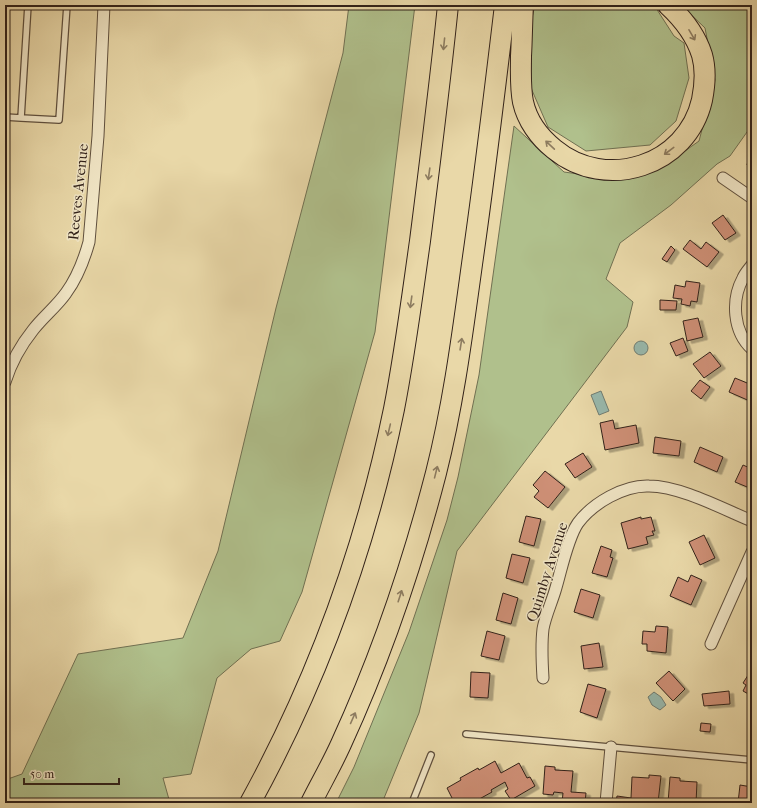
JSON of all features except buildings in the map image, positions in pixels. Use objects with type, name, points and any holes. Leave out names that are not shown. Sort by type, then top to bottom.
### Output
[{"type":"highway","points":[[250,803],[280,744],[312,675],[330,628],[355,556],[382,458],[394,409],[407,334],[438,110],[448,5]]},
{"type":"highway","points":[[514,7],[520,85],[523,102],[528,117],[537,132],[560,155],[576,163],[593,169],[620,170],[643,166],[672,149],[683,138],[693,124],[700,108],[704,90],[702,54],[692,35],[681,19],[668,5]]},
{"type":"highway","points":[[316,803],[365,690],[399,598],[423,522],[446,427],[462,342],[492,117],[514,7]]},
{"type":"highway","points":[[311,803],[340,746]]},
{"type":"street","name":"Reeves Avenue","points":[[5,382],[19,351],[33,330],[66,294],[77,276],[87,248],[98,136],[104,5]]},
{"type":"street","points":[[723,178],[752,198]]},
{"type":"street","points":[[752,265],[742,278],[737,292],[735,306],[736,320],[741,334],[752,349]]},
{"type":"street","name":"Quimby Avenue","points":[[544,678],[542,651],[544,628],[569,542],[577,524],[586,514],[601,502],[617,493],[634,488],[648,486],[662,487],[678,490],[752,521]]},
{"type":"street","points":[[712,644],[752,552]]},
{"type":"street","points":[[606,803],[611,747]]},
{"type":"lane","points":[[21,118],[28,5]]},
{"type":"lane","points":[[5,117],[58,120],[67,5]]},
{"type":"lane","points":[[466,734],[752,760]]},
{"type":"lane","points":[[412,803],[431,754]]},
{"type":"green space","points":[[349,5],[415,5],[375,332],[302,592],[280,641],[251,649],[217,678],[191,774],[163,778],[170,803],[5,803],[5,780],[22,774],[78,654],[183,638],[218,551],[276,308],[343,53]]},
{"type":"green space","points":[[535,5],[654,5],[674,36],[684,43],[689,78],[676,121],[650,145],[586,151],[548,127],[531,88],[531,22]]},
{"type":"green space","points":[[681,5],[752,5],[752,125],[730,156],[717,164],[671,205],[620,243],[606,279],[633,302],[627,327],[457,551],[419,713],[382,803],[336,803],[354,767],[409,632],[447,520],[458,477],[479,375],[514,126],[564,172],[614,179],[668,163],[699,141],[715,80],[705,28]]},
{"type":"water","points":[[638,341],[644,341],[648,345],[648,351],[644,355],[638,355],[634,351],[634,345]]},
{"type":"water","points":[[601,391],[609,411],[599,415],[591,395]]},
{"type":"water","points":[[654,692],[661,697],[666,705],[660,710],[652,705],[648,697]]}]
